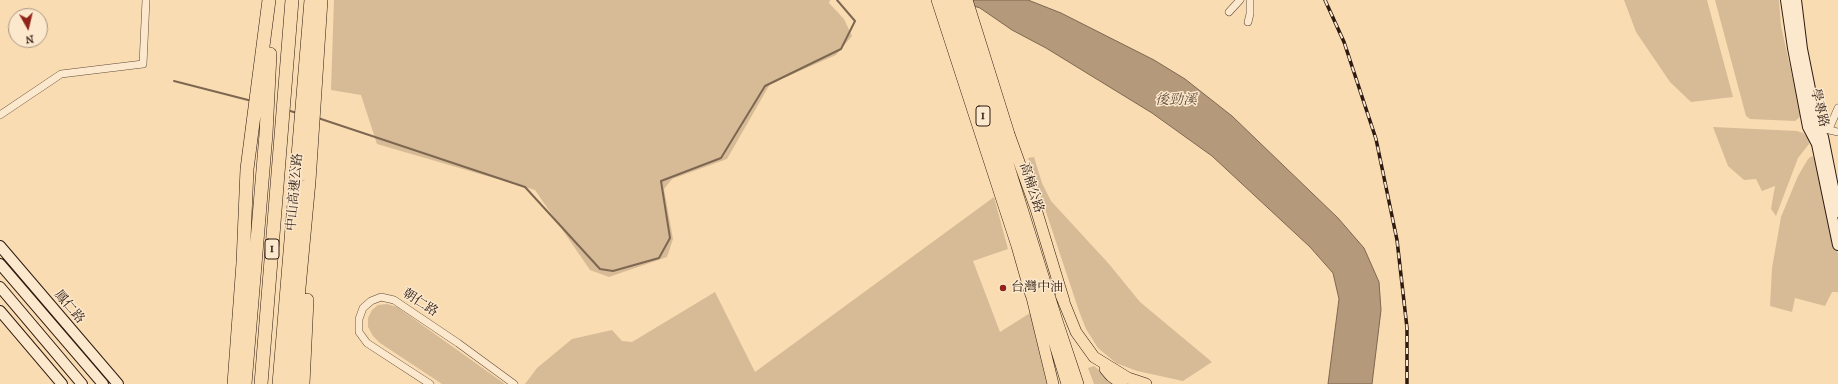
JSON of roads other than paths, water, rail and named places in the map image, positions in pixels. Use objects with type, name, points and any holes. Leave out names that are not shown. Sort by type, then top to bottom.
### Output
[{"type":"highway","points":[[244,384],[269,0]]},
{"type":"highway","name":"中山高速公路","points":[[261,384],[292,0]]},
{"type":"highway","name":"中山高速公路","points":[[279,384],[308,115],[311,0]]},
{"type":"highway","points":[[302,384],[307,301],[309,181],[308,115],[321,0]]},
{"type":"highway","points":[[234,384],[247,169],[262,104]]},
{"type":"highway","points":[[292,384],[297,309],[309,181]]},
{"type":"highway","points":[[230,384],[237,347]]},
{"type":"main road","name":"高楠公路","points":[[937,0],[1025,244],[1052,305],[1078,384]]},
{"type":"main road","name":"高楠公路","points":[[946,0],[1025,244]]},
{"type":"main road","name":"高楠公路","points":[[957,0],[964,20],[1025,244],[1036,294],[1067,384]]},
{"type":"main road","name":"高楠公路","points":[[967,0],[1011,141],[1045,238],[1064,302]]},
{"type":"main road","name":"學專路","points":[[1786,0],[1793,48],[1808,127],[1816,144],[1836,227],[1838,245]]},
{"type":"main road","name":"學專路","points":[[1796,0],[1802,49],[1818,129],[1823,137],[1838,212]]},
{"type":"main road","points":[[1045,238],[1052,305]]},
{"type":"main road","points":[[1025,244],[1028,269],[1036,294],[1053,384]]},
{"type":"main road","points":[[1025,244],[1048,271],[1064,302],[1076,332],[1094,357],[1111,376],[1122,384]]},
{"type":"main road","name":"鳳仁路","points":[[0,246],[118,384]]},
{"type":"main road","name":"鳳仁路","points":[[0,264],[103,384]]},
{"type":"main road","points":[[0,287],[82,384]]},
{"type":"main road","points":[[0,311],[62,384]]},
{"type":"main road","points":[[1094,357],[1128,378],[1146,384]]},
{"type":"street","points":[[0,115],[61,74],[143,64],[146,0]]},
{"type":"street","points":[[1229,12],[1240,0]]},
{"type":"street","points":[[1248,22],[1250,14],[1250,0]]},
{"type":"street","points":[[1829,129],[1838,108]]},
{"type":"street","points":[[1818,129],[1829,129],[1838,132]]},
{"type":"street","name":"朝仁路","points":[[430,384],[367,343],[359,332],[359,319],[363,308],[371,301],[381,297],[394,300],[458,343],[514,384]]},
{"type":"water","name":"後勁溪","points":[[956,0],[1028,0],[1061,13],[1154,60],[1185,79],[1232,116],[1338,218],[1364,248],[1379,282],[1381,310],[1372,384],[1328,384],[1339,299],[1333,273],[1310,247],[1212,156],[1152,113],[1046,48],[1012,30],[980,8]]},
{"type":"waterway","points":[[318,118],[525,187],[600,269],[613,271],[659,258],[670,238],[661,181],[721,158],[765,86],[841,49],[855,21],[837,0]]},
{"type":"waterway","points":[[174,81],[252,101]]},
{"type":"waterway","points":[[287,110],[297,113]]},
{"type":"railway","points":[[1325,0],[1344,42],[1376,139],[1397,240],[1407,328],[1407,384]]},
{"type":"place","name":"台灣中油","points":[[1003,288]]}]
